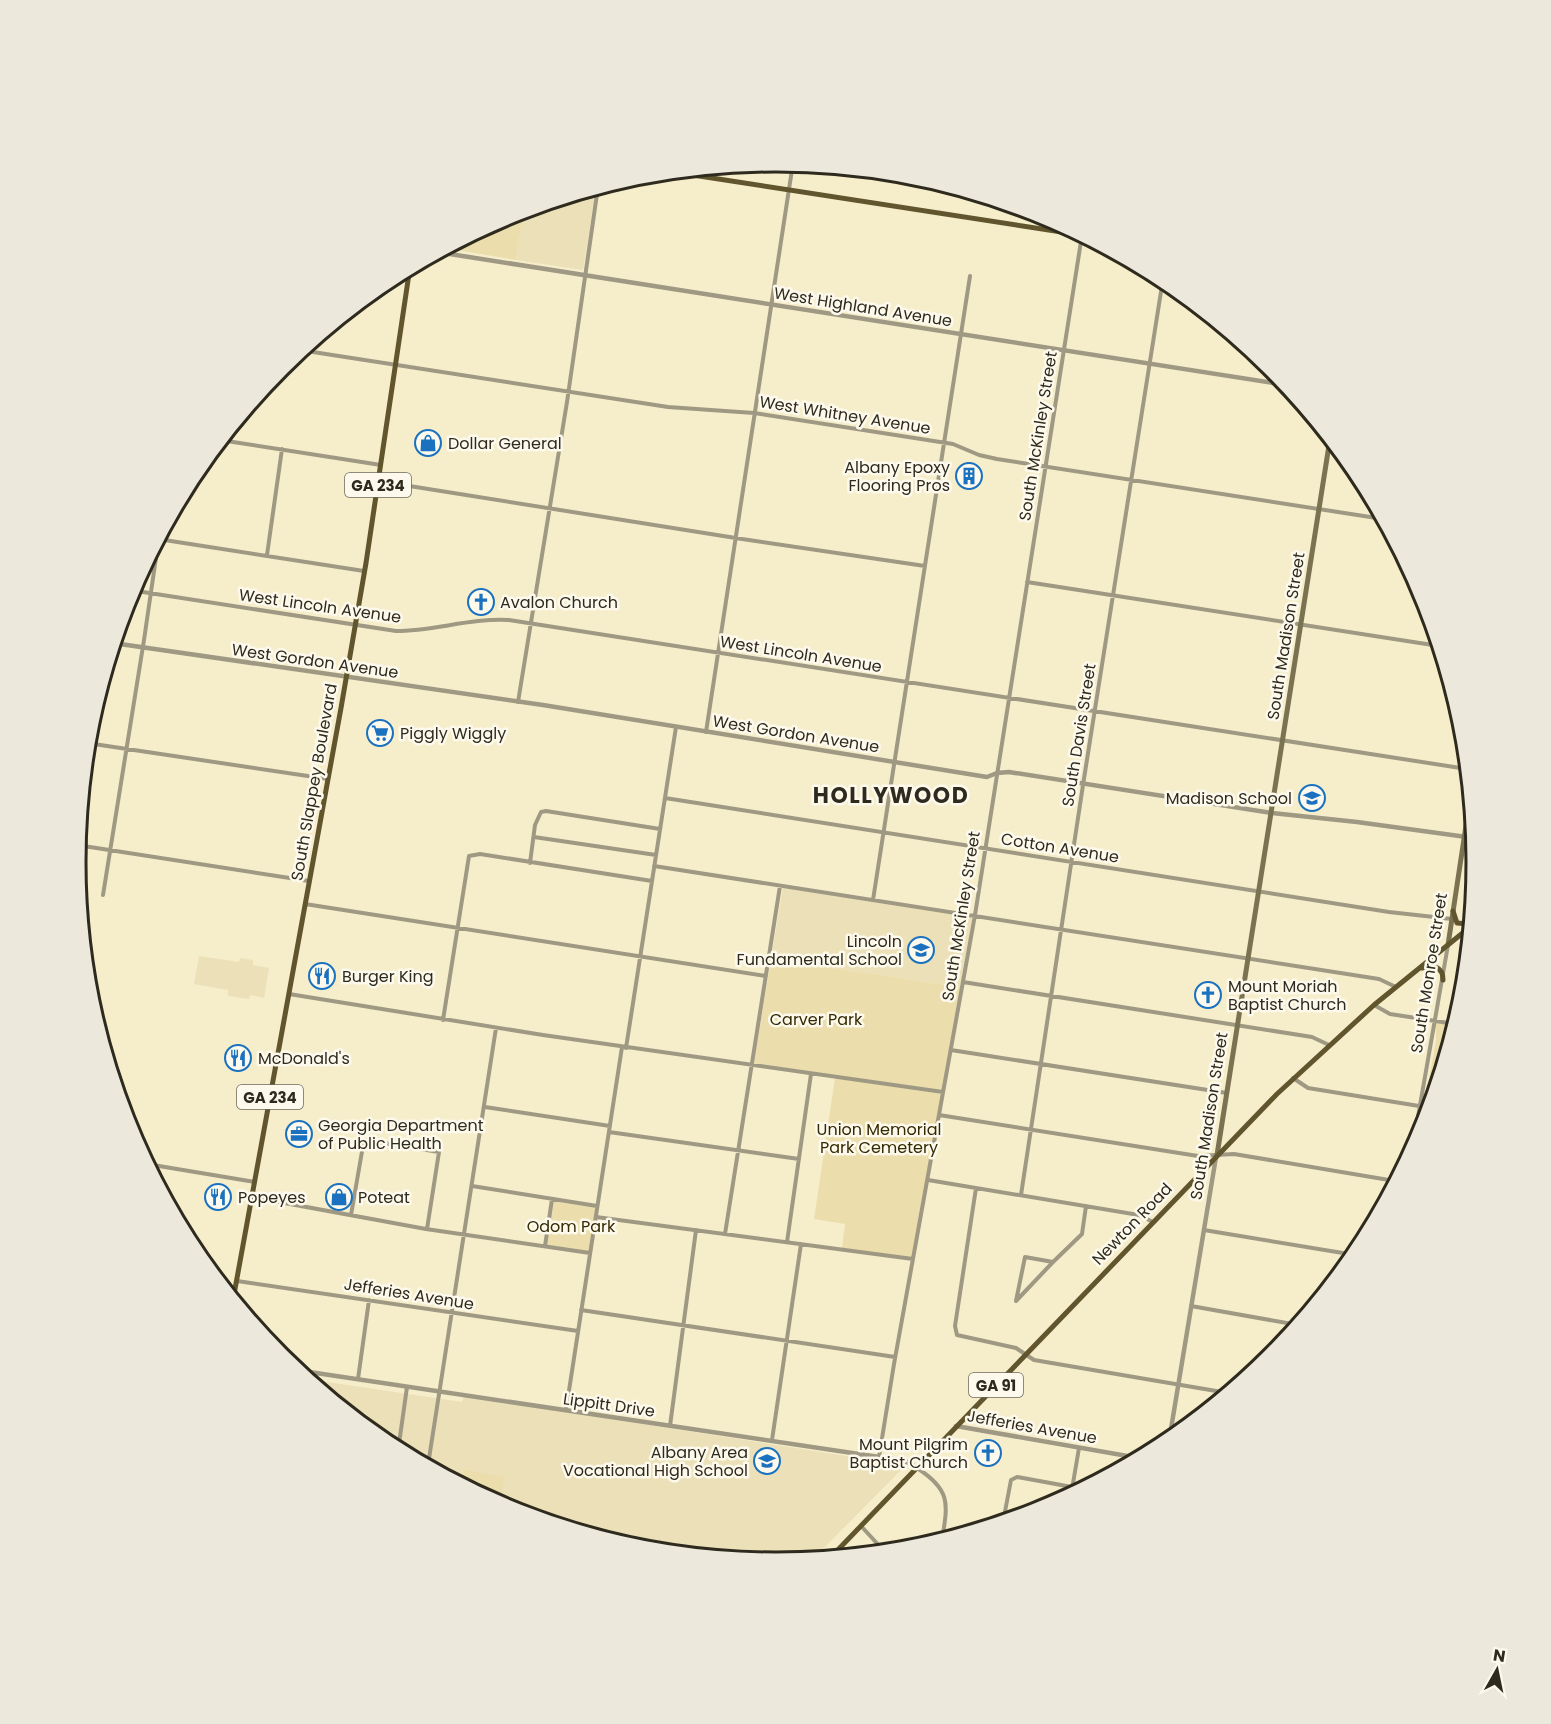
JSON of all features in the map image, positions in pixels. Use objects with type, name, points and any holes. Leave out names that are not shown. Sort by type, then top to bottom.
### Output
[{"type":"main road","points":[[701,176],[1052,230]]},
{"type":"main road","name":"South Slappey Boulevard","points":[[235,1290],[346,678],[408,278]]},
{"type":"main road","name":"South Madison Street","points":[[1217,1155],[1328,450]]},
{"type":"main road","name":"South Monroe Street","points":[[1448,945],[1465,833]]},
{"type":"main road","points":[[1453,911],[1457,923],[1462,924]]},
{"type":"main road","name":"Newton Road","points":[[839,1549],[1293,1078],[1374,1005],[1462,933]]},
{"type":"main road","points":[[1418,970],[1431,966],[1436,967],[1442,972],[1443,980]]},
{"type":"street","points":[[706,732],[792,172]]},
{"type":"street","points":[[518,702],[597,196]]},
{"type":"street","name":"South McKinley Street","points":[[879,1457],[975,915],[1081,243]]},
{"type":"street","name":"West Highland Avenue","points":[[450,254],[1271,383]]},
{"type":"street","points":[[873,900],[970,276]]},
{"type":"street","name":"South Davis Street","points":[[1021,1196],[1161,290]]},
{"type":"street","name":"West Whitney Avenue","points":[[312,352],[668,407],[754,413],[962,446],[985,457],[1373,517]]},
{"type":"street","points":[[229,441],[381,465]]},
{"type":"street","points":[[267,555],[282,449]]},
{"type":"street","points":[[378,481],[925,566]]},
{"type":"street","points":[[166,539],[364,571]]},
{"type":"street","points":[[104,895],[156,559]]},
{"type":"street","points":[[1027,582],[1430,645]]},
{"type":"street","name":"West Lincoln Avenue","points":[[141,592],[355,625],[411,631],[474,620],[509,620],[1459,768]]},
{"type":"street","name":"West Gordon Avenue","points":[[121,644],[518,702],[987,777],[1009,772],[1272,813],[1464,837]]},
{"type":"street","points":[[566,1410],[597,1206],[640,957],[676,727]]},
{"type":"street","points":[[96,745],[328,779]]},
{"type":"street","name":"Cotton Avenue","points":[[665,798],[1389,912],[1452,919]]},
{"type":"street","points":[[530,863],[538,816],[541,812],[660,829]]},
{"type":"street","points":[[534,837],[656,855]]},
{"type":"street","points":[[86,846],[309,881]]},
{"type":"street","points":[[443,1020],[469,856],[475,854],[652,881]]},
{"type":"street","points":[[654,866],[1378,979],[1396,987]]},
{"type":"street","points":[[725,1234],[780,886]]},
{"type":"street","points":[[305,904],[766,976]]},
{"type":"street","name":"South Monroe Street","points":[[1418,1113],[1448,945]]},
{"type":"street","points":[[963,982],[1312,1037],[1329,1045]]},
{"type":"street","points":[[289,994],[496,1028],[944,1092]]},
{"type":"street","points":[[1374,1005],[1390,1014],[1446,1023]]},
{"type":"street","points":[[429,1459],[496,1028]]},
{"type":"street","points":[[951,1050],[1227,1093]]},
{"type":"street","points":[[787,1242],[811,1074]]},
{"type":"street","points":[[1293,1078],[1308,1088],[1419,1106]]},
{"type":"street","points":[[485,1107],[610,1126]]},
{"type":"street","points":[[939,1115],[1197,1156],[1234,1154],[1387,1180]]},
{"type":"street","points":[[609,1132],[799,1159]]},
{"type":"street","points":[[351,1215],[364,1140],[440,1152],[427,1229]]},
{"type":"street","name":"South Madison Street","points":[[1171,1427],[1217,1155]]},
{"type":"street","points":[[156,1166],[255,1182]]},
{"type":"street","points":[[927,1180],[1139,1215],[1154,1222]]},
{"type":"street","points":[[472,1186],[597,1206]]},
{"type":"street","points":[[976,1188],[955,1326],[957,1335],[1016,1348],[1034,1360],[1218,1391]]},
{"type":"street","points":[[252,1197],[427,1229],[590,1253]]},
{"type":"street","points":[[545,1246],[552,1198]]},
{"type":"street","points":[[1053,1262],[1025,1257],[1016,1301],[1082,1233],[1086,1206]]},
{"type":"street","points":[[596,1217],[913,1259]]},
{"type":"street","points":[[670,1426],[696,1230]]},
{"type":"street","points":[[1204,1230],[1343,1253]]},
{"type":"street","points":[[772,1440],[801,1244]]},
{"type":"street","name":"Jefferies Avenue","points":[[237,1281],[578,1331]]},
{"type":"street","points":[[358,1379],[369,1300]]},
{"type":"street","points":[[1191,1306],[1288,1323]]},
{"type":"street","points":[[581,1310],[895,1357]]},
{"type":"street","name":"Lippitt Drive","points":[[312,1372],[772,1440],[905,1461],[916,1467]]},
{"type":"street","points":[[399,1441],[407,1387]]},
{"type":"street","name":"Jefferies Avenue","points":[[956,1426],[1127,1456]]},
{"type":"street","points":[[1072,1485],[1079,1448]]},
{"type":"street","points":[[916,1467],[926,1474],[945,1495],[947,1504],[943,1531]]},
{"type":"street","points":[[1005,1512],[1011,1480],[1017,1477],[1069,1486]]},
{"type":"street","points":[[861,1526],[878,1544]]},
{"type":"shaded area","points":[[595,197],[583,270],[516,260],[522,221]]},
{"type":"shaded area","points":[[783,887],[973,917],[960,987],[771,959]]},
{"type":"shaded area","points":[[199,956],[239,962],[240,958],[253,960],[253,965],[269,968],[264,998],[250,995],[249,999],[228,996],[228,990],[194,984]]},
{"type":"shaded area","points":[[321,1381],[462,1402],[464,1396],[898,1464],[901,1470],[821,1551],[730,1551],[685,1546],[641,1539],[554,1515],[470,1481],[392,1436]]},
{"type":"green space","points":[[522,221],[516,260],[457,250]]},
{"type":"green space","name":"Carver Park","points":[[771,959],[960,987],[942,1090],[754,1064]]},
{"type":"green space","points":[[1436,1022],[1446,1024],[1427,1089],[1436,1041]]},
{"type":"green space","name":"Union Memorial Park Cemetery","points":[[835,1078],[942,1094],[912,1258],[842,1248],[845,1224],[814,1219]]},
{"type":"green space","name":"Odom Park","points":[[553,1199],[597,1206],[590,1252],[546,1246]]},
{"type":"green space","points":[[464,1470],[504,1477],[501,1495],[470,1481],[463,1477]]},
{"type":"place","name":"Dollar General","points":[[428,443]]},
{"type":"place","name":"Albany Epoxy Flooring Pros","points":[[969,476]]},
{"type":"place","name":"Avalon Church","points":[[481,602]]},
{"type":"place","name":"Piggly Wiggly","points":[[380,733]]},
{"type":"place","name":"Madison School","points":[[1312,798]]},
{"type":"place","name":"Lincoln Fundamental School","points":[[921,950]]},
{"type":"place","name":"Burger King","points":[[322,976]]},
{"type":"place","name":"Mount Moriah Baptist Church","points":[[1208,995]]},
{"type":"place","name":"McDonald's","points":[[238,1058]]},
{"type":"place","name":"Georgia Department of Public Health","points":[[299,1134]]},
{"type":"place","name":"Popeyes","points":[[218,1197]]},
{"type":"place","name":"Poteat","points":[[339,1197]]},
{"type":"place","name":"Mount Pilgrim Baptist Church","points":[[988,1453]]},
{"type":"place","name":"Albany Area Vocational High School","points":[[767,1461]]},
{"type":"district","name":"HOLLYWOOD","points":[[891,795]]}]
